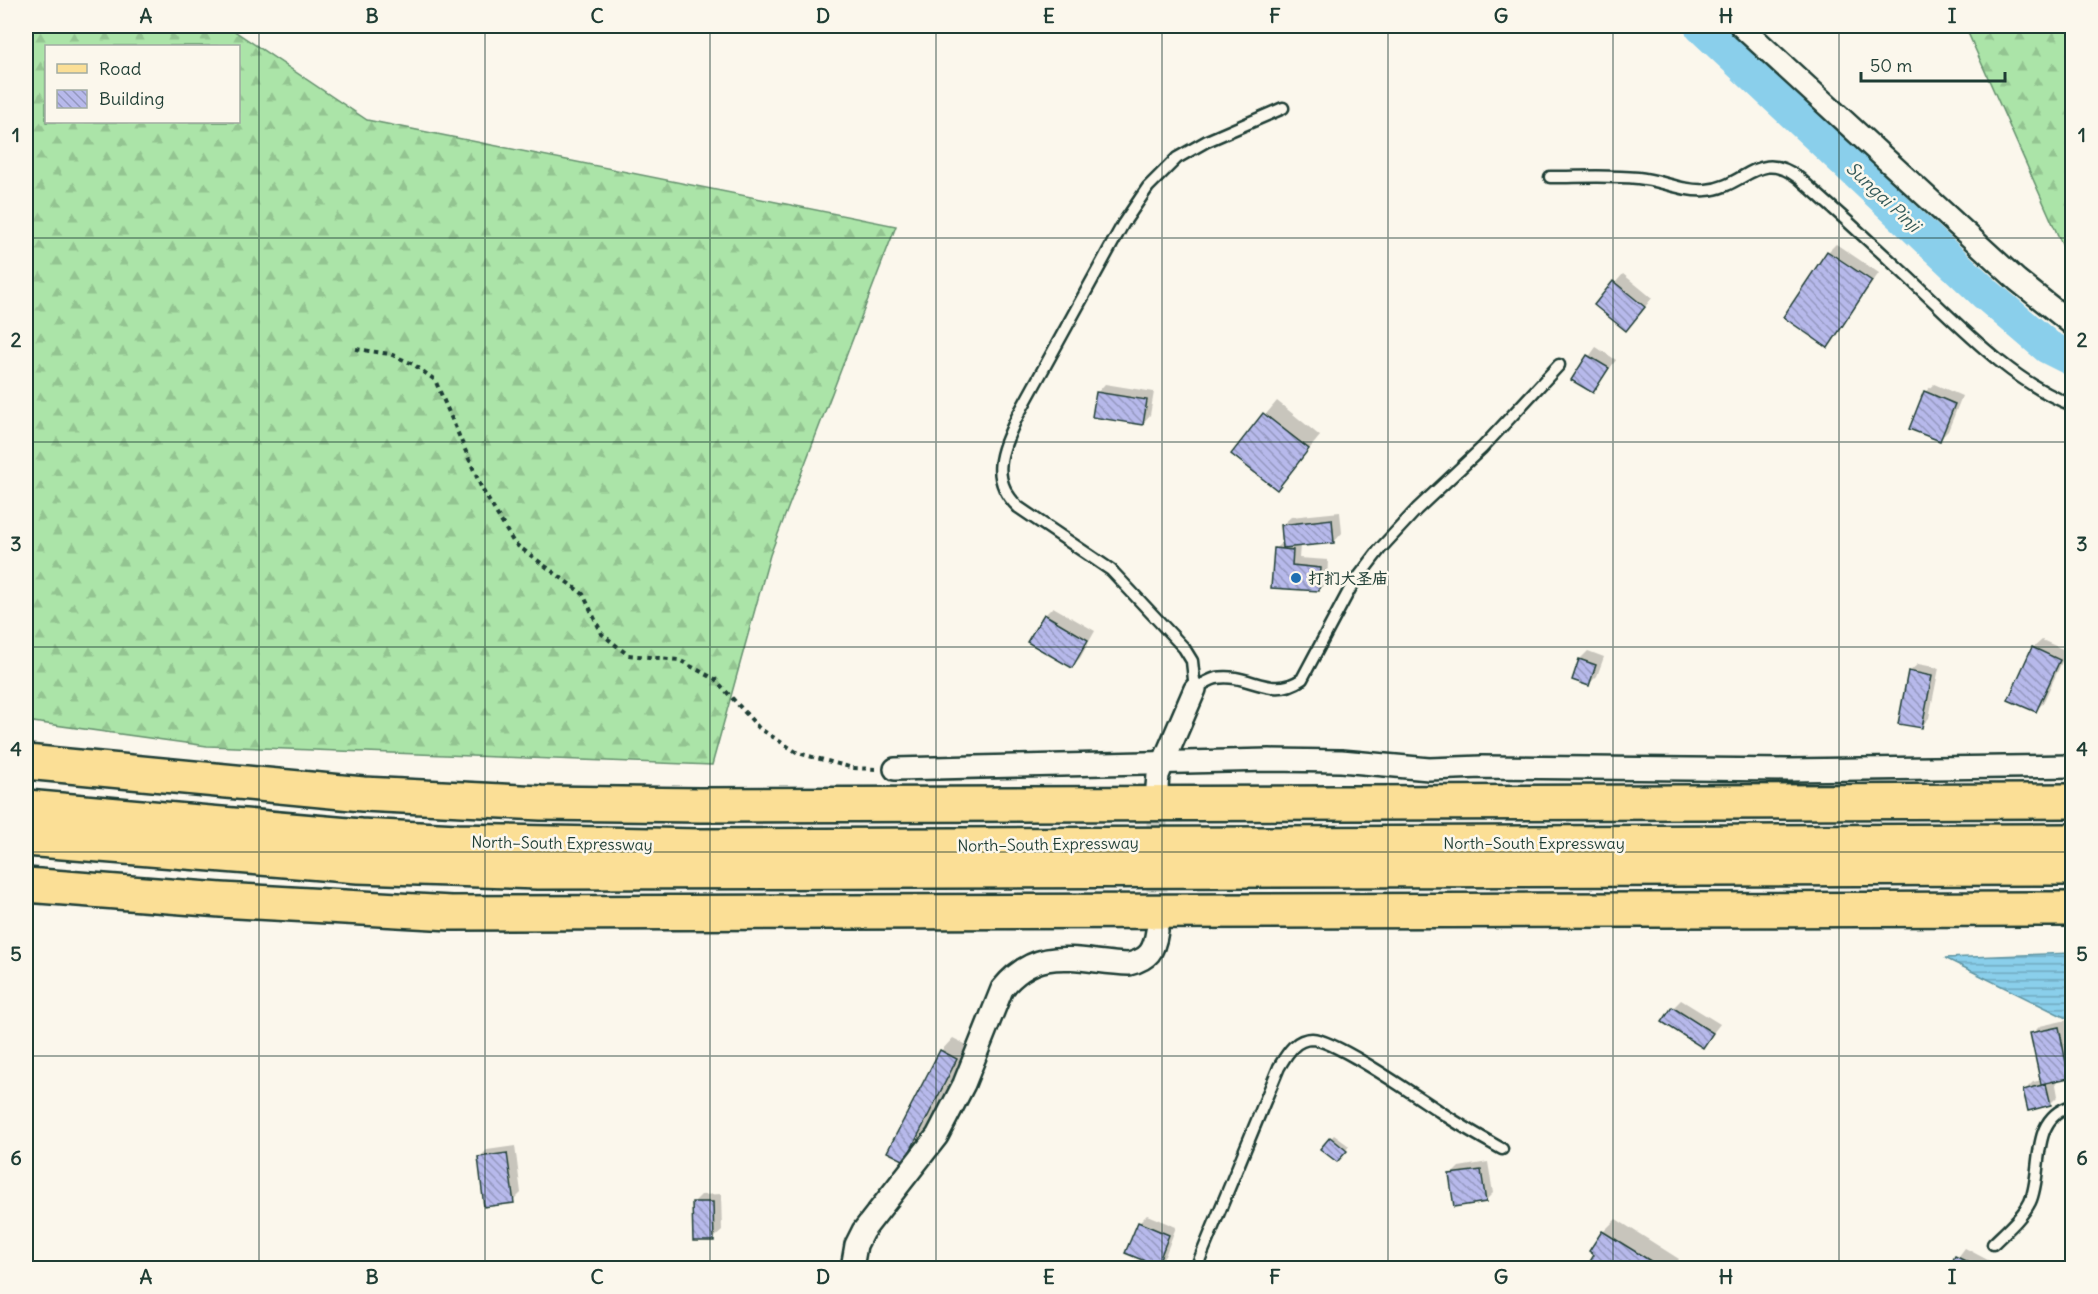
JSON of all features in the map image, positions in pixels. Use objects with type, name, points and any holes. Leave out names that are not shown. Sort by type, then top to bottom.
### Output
[{"type":"main road","points":[[26,762],[363,794],[564,803],[700,805],[2073,801]]},
{"type":"main road","name":"North–South Expressway","points":[[26,807],[360,836],[538,843],[710,846],[2073,841]]},
{"type":"main road","name":"North–South Expressway","points":[[26,839],[358,866],[538,872],[2073,868]]},
{"type":"main road","points":[[26,885],[221,900],[463,913],[2073,909]]},
{"type":"street","points":[[1741,26],[2017,280],[2073,324]]},
{"type":"street","points":[[1157,787],[1164,762],[1195,689]]},
{"type":"street","points":[[895,769],[1164,762],[1341,761],[1429,769],[1482,767],[1798,770],[2073,766]]},
{"type":"street","points":[[852,1269],[856,1245],[863,1231],[924,1156],[942,1127],[964,1084],[1002,989],[1012,977],[1023,967],[1040,959],[1059,957],[1129,964],[1139,962],[1148,957],[1157,931]]},
{"type":"lane","points":[[1283,108],[1207,141],[1177,158],[1148,187],[1123,224],[1017,417],[1000,462],[1000,481],[1006,495],[1018,507],[1111,570],[1184,648],[1192,661],[1195,689],[1214,678],[1228,677],[1280,689],[1291,687],[1302,680],[1351,587],[1380,549],[1417,509],[1482,448],[1559,365]]},
{"type":"lane","points":[[1550,177],[1640,178],[1705,191],[1722,188],[1753,170],[1769,165],[1779,166],[1799,178],[1931,301],[2008,367],[2058,399],[2073,405]]},
{"type":"lane","points":[[1196,1269],[1279,1066],[1299,1041],[1313,1039],[1330,1045],[1384,1075],[1502,1149]]},
{"type":"lane","points":[[1993,1244],[2029,1204],[2035,1187],[2038,1146],[2045,1128],[2057,1114],[2073,1106]]},
{"type":"path","points":[[356,349],[390,354],[413,364],[435,380],[482,489],[514,543],[583,594],[602,634],[628,655],[679,660],[715,678],[759,728],[798,753],[853,768],[895,769]]},
{"type":"green space","points":[[26,26],[227,26],[367,120],[896,226],[770,555],[712,765],[207,746],[26,721]]},
{"type":"green space","points":[[1965,26],[2072,26],[2072,267]]},
{"type":"water","points":[[2072,953],[2072,1021],[1945,958]]},
{"type":"building","points":[[1827,251],[1872,281],[1828,348],[1783,317]]},
{"type":"building","points":[[1613,281],[1645,307],[1626,331],[1594,305]]},
{"type":"building","points":[[1587,355],[1609,368],[1593,393],[1571,380]]},
{"type":"building","points":[[1924,391],[1955,404],[1940,441],[1909,429]]},
{"type":"building","points":[[1096,392],[1147,400],[1143,425],[1092,417]]},
{"type":"building","points":[[1263,413],[1309,449],[1277,490],[1231,454]]},
{"type":"building","points":[[1332,519],[1334,543],[1283,548],[1281,525]]},
{"type":"building","name":"打扪大圣庙","points":[[1274,548],[1293,550],[1292,565],[1321,568],[1319,591],[1271,588]]},
{"type":"building","points":[[1044,614],[1088,640],[1072,668],[1027,642]]},
{"type":"building","points":[[2032,647],[2060,660],[2036,712],[2008,700]]},
{"type":"building","points":[[1579,659],[1596,665],[1589,686],[1572,680]]},
{"type":"building","points":[[1908,671],[1932,676],[1922,728],[1898,724]]},
{"type":"building","points":[[1672,1007],[1713,1033],[1703,1048],[1662,1022]]},
{"type":"building","points":[[2059,1027],[2069,1078],[2041,1084],[2030,1033]]},
{"type":"building","points":[[940,1050],[957,1059],[905,1161],[887,1152]]},
{"type":"building","points":[[2046,1084],[2051,1105],[2028,1111],[2023,1090]]},
{"type":"building","points":[[1330,1137],[1347,1151],[1337,1162],[1320,1149]]},
{"type":"building","points":[[507,1153],[514,1203],[484,1207],[478,1157]]},
{"type":"building","points":[[1481,1170],[1486,1202],[1454,1207],[1449,1174]]},
{"type":"building","points":[[692,1202],[713,1202],[714,1241],[693,1241]]},
{"type":"building","points":[[1138,1222],[1169,1235],[1157,1266],[1125,1253]]},
{"type":"building","points":[[1602,1231],[1662,1268],[1586,1268],[1594,1255],[1589,1251]]},
{"type":"building","points":[[1955,1256],[1980,1268],[1949,1268]]},
{"type":"waterway","name":"Sungai Pinji","points":[[1701,26],[1986,294],[2048,347],[2072,359]]},
{"type":"tunnel","points":[[1157,791],[1157,922]]},
{"type":"place","name":"打扪大圣庙","points":[[1296,578]]}]
